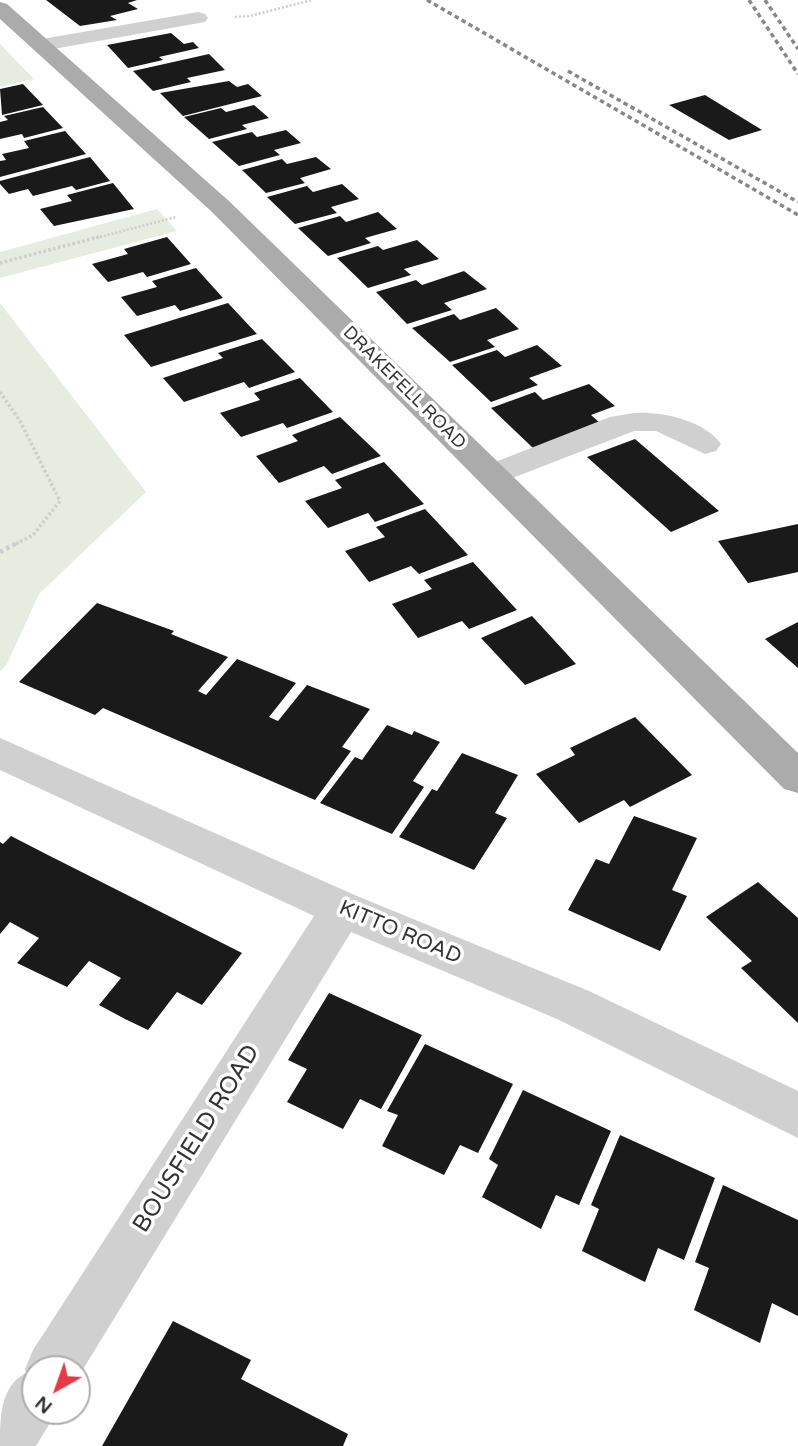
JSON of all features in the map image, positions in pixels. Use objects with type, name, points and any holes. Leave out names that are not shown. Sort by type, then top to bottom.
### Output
[{"type":"main road","name":"DRAKEFELL ROAD","points":[[0,8],[221,207],[798,778]]},
{"type":"street","points":[[42,45],[198,18]]},
{"type":"street","points":[[491,475],[621,424],[642,419],[672,425],[705,444]]},
{"type":"street","name":"KITTO ROAD","points":[[0,753],[342,909],[573,1005],[798,1115]]},
{"type":"street","name":"BOUSFIELD ROAD","points":[[61,1355],[342,909]]},
{"type":"street","points":[[4,1446],[21,1419]]},
{"type":"path","points":[[250,16],[312,0]]},
{"type":"path","points":[[0,263],[221,207]]},
{"type":"path","points":[[0,392],[20,421],[60,501],[33,535],[0,551]]},
{"type":"shaded area","points":[[0,44],[34,79],[0,87]]},
{"type":"shaded area","points":[[157,209],[177,231],[0,278],[0,252]]},
{"type":"shaded area","points":[[0,303],[146,492],[39,594],[7,664],[0,671]]},
{"type":"building","points":[[46,0],[137,0],[128,3],[138,9],[110,16],[117,20],[80,26]]},
{"type":"building","points":[[171,33],[184,44],[193,42],[199,48],[159,57],[163,60],[128,68],[107,45]]},
{"type":"building","points":[[209,54],[225,70],[187,78],[191,82],[153,91],[133,71]]},
{"type":"building","points":[[229,81],[237,87],[248,84],[262,96],[183,116],[160,93]]},
{"type":"building","points":[[23,84],[43,105],[2,115],[0,89]]},
{"type":"building","points":[[705,95],[762,130],[729,140],[669,105]]},
{"type":"building","points":[[254,105],[269,118],[242,125],[247,129],[209,139],[184,117],[221,108],[226,112]]},
{"type":"building","points":[[43,107],[63,128],[24,138],[22,134],[0,139],[0,122],[8,120],[4,116]]},
{"type":"building","points":[[286,130],[301,143],[274,150],[280,155],[239,166],[212,142],[252,132],[257,137]]},
{"type":"building","points":[[65,131],[86,154],[0,177],[0,161],[6,160],[2,154],[29,148],[24,141]]},
{"type":"building","points":[[90,157],[110,181],[76,190],[72,186],[33,196],[28,189],[9,194],[0,184],[0,181]]},
{"type":"building","points":[[316,157],[331,169],[300,178],[305,183],[266,193],[242,170],[282,159],[287,164]]},
{"type":"building","points":[[113,183],[134,209],[54,226],[40,209],[72,201],[67,195]]},
{"type":"building","points":[[342,184],[359,199],[331,207],[337,213],[295,224],[267,197],[307,186],[313,192]]},
{"type":"building","points":[[378,212],[397,229],[365,238],[371,243],[328,256],[298,228],[340,216],[346,222]]},
{"type":"building","points":[[167,237],[191,264],[147,277],[143,272],[108,282],[92,264],[128,254],[124,249]]},
{"type":"building","points":[[417,240],[439,259],[404,269],[411,275],[368,288],[337,258],[378,246],[383,250]]},
{"type":"building","points":[[196,268],[223,298],[180,311],[175,305],[137,316],[121,297],[157,287],[152,281]]},
{"type":"building","points":[[464,271],[487,289],[444,303],[452,310],[407,324],[376,292],[416,280],[422,285]]},
{"type":"building","points":[[228,303],[257,334],[151,367],[124,335]]},
{"type":"building","points":[[496,308],[519,329],[487,340],[495,347],[450,362],[412,328],[454,314],[460,320]]},
{"type":"building","points":[[262,339],[295,372],[249,388],[244,382],[184,402],[163,378],[223,358],[218,353]]},
{"type":"building","points":[[537,345],[562,366],[529,378],[538,385],[491,402],[452,365],[497,350],[505,357]]},
{"type":"building","points":[[300,378],[333,412],[287,428],[283,423],[241,437],[220,413],[260,400],[254,393]]},
{"type":"building","points":[[589,384],[615,406],[591,415],[600,423],[533,448],[491,408],[535,392],[543,400]]},
{"type":"building","points":[[340,417],[381,456],[332,474],[324,466],[279,483],[256,456],[298,441],[292,435]]},
{"type":"building","points":[[635,439],[719,511],[671,532],[587,457]]},
{"type":"building","points":[[384,462],[424,504],[375,522],[368,513],[328,528],[305,501],[342,488],[335,480]]},
{"type":"building","points":[[425,509],[468,555],[419,574],[411,566],[369,582],[345,551],[385,537],[376,527]]},
{"type":"building","points":[[798,524],[798,572],[748,583],[718,541]]},
{"type":"building","points":[[473,562],[517,610],[469,629],[462,621],[418,638],[392,604],[432,589],[424,580]]},
{"type":"building","points":[[97,603],[174,631],[171,634],[228,657],[198,691],[206,695],[237,659],[296,683],[269,717],[278,721],[307,685],[370,709],[342,747],[351,751],[315,800],[103,708],[95,715],[19,682]]},
{"type":"building","points":[[532,616],[576,664],[525,685],[481,638]]},
{"type":"building","points":[[798,622],[798,668],[765,639]]},
{"type":"building","points":[[635,717],[692,775],[630,807],[624,800],[579,823],[536,774],[575,755],[570,748]]},
{"type":"building","points":[[387,725],[412,735],[414,731],[440,742],[413,781],[424,787],[392,834],[320,803],[355,757],[362,760]]},
{"type":"building","points":[[462,753],[518,775],[495,813],[507,818],[474,870],[399,837],[432,789],[437,791]]},
{"type":"building","points":[[634,816],[697,838],[672,890],[687,896],[660,951],[568,910],[596,859],[609,864]]},
{"type":"building","points":[[11,836],[242,953],[202,1005],[177,992],[148,1030],[125,1019],[99,1005],[121,978],[89,961],[67,987],[17,963],[39,938],[10,922],[0,934],[0,842],[3,844]]},
{"type":"building","points":[[758,882],[798,918],[798,1023],[741,968],[752,961],[706,917]]},
{"type":"building","points":[[329,993],[422,1035],[381,1109],[360,1099],[343,1129],[287,1102],[307,1069],[288,1060]]},
{"type":"building","points":[[425,1044],[513,1084],[478,1153],[460,1145],[444,1175],[382,1146],[398,1115],[387,1111]]},
{"type":"building","points":[[523,1090],[611,1131],[579,1205],[556,1195],[541,1229],[482,1197],[498,1165],[489,1159]]},
{"type":"building","points":[[620,1135],[715,1178],[684,1260],[658,1248],[645,1282],[582,1251],[599,1209],[591,1205]]},
{"type":"building","points":[[723,1185],[798,1220],[798,1316],[772,1303],[760,1343],[694,1310],[709,1268],[695,1262]]},
{"type":"building","points":[[173,1321],[251,1360],[241,1379],[348,1434],[343,1446],[102,1446]]},
{"type":"railway","points":[[427,0],[798,215]]},
{"type":"railway","points":[[749,0],[798,74]]},
{"type":"railway","points":[[765,0],[798,49]]},
{"type":"railway","points":[[568,71],[798,202]]}]
